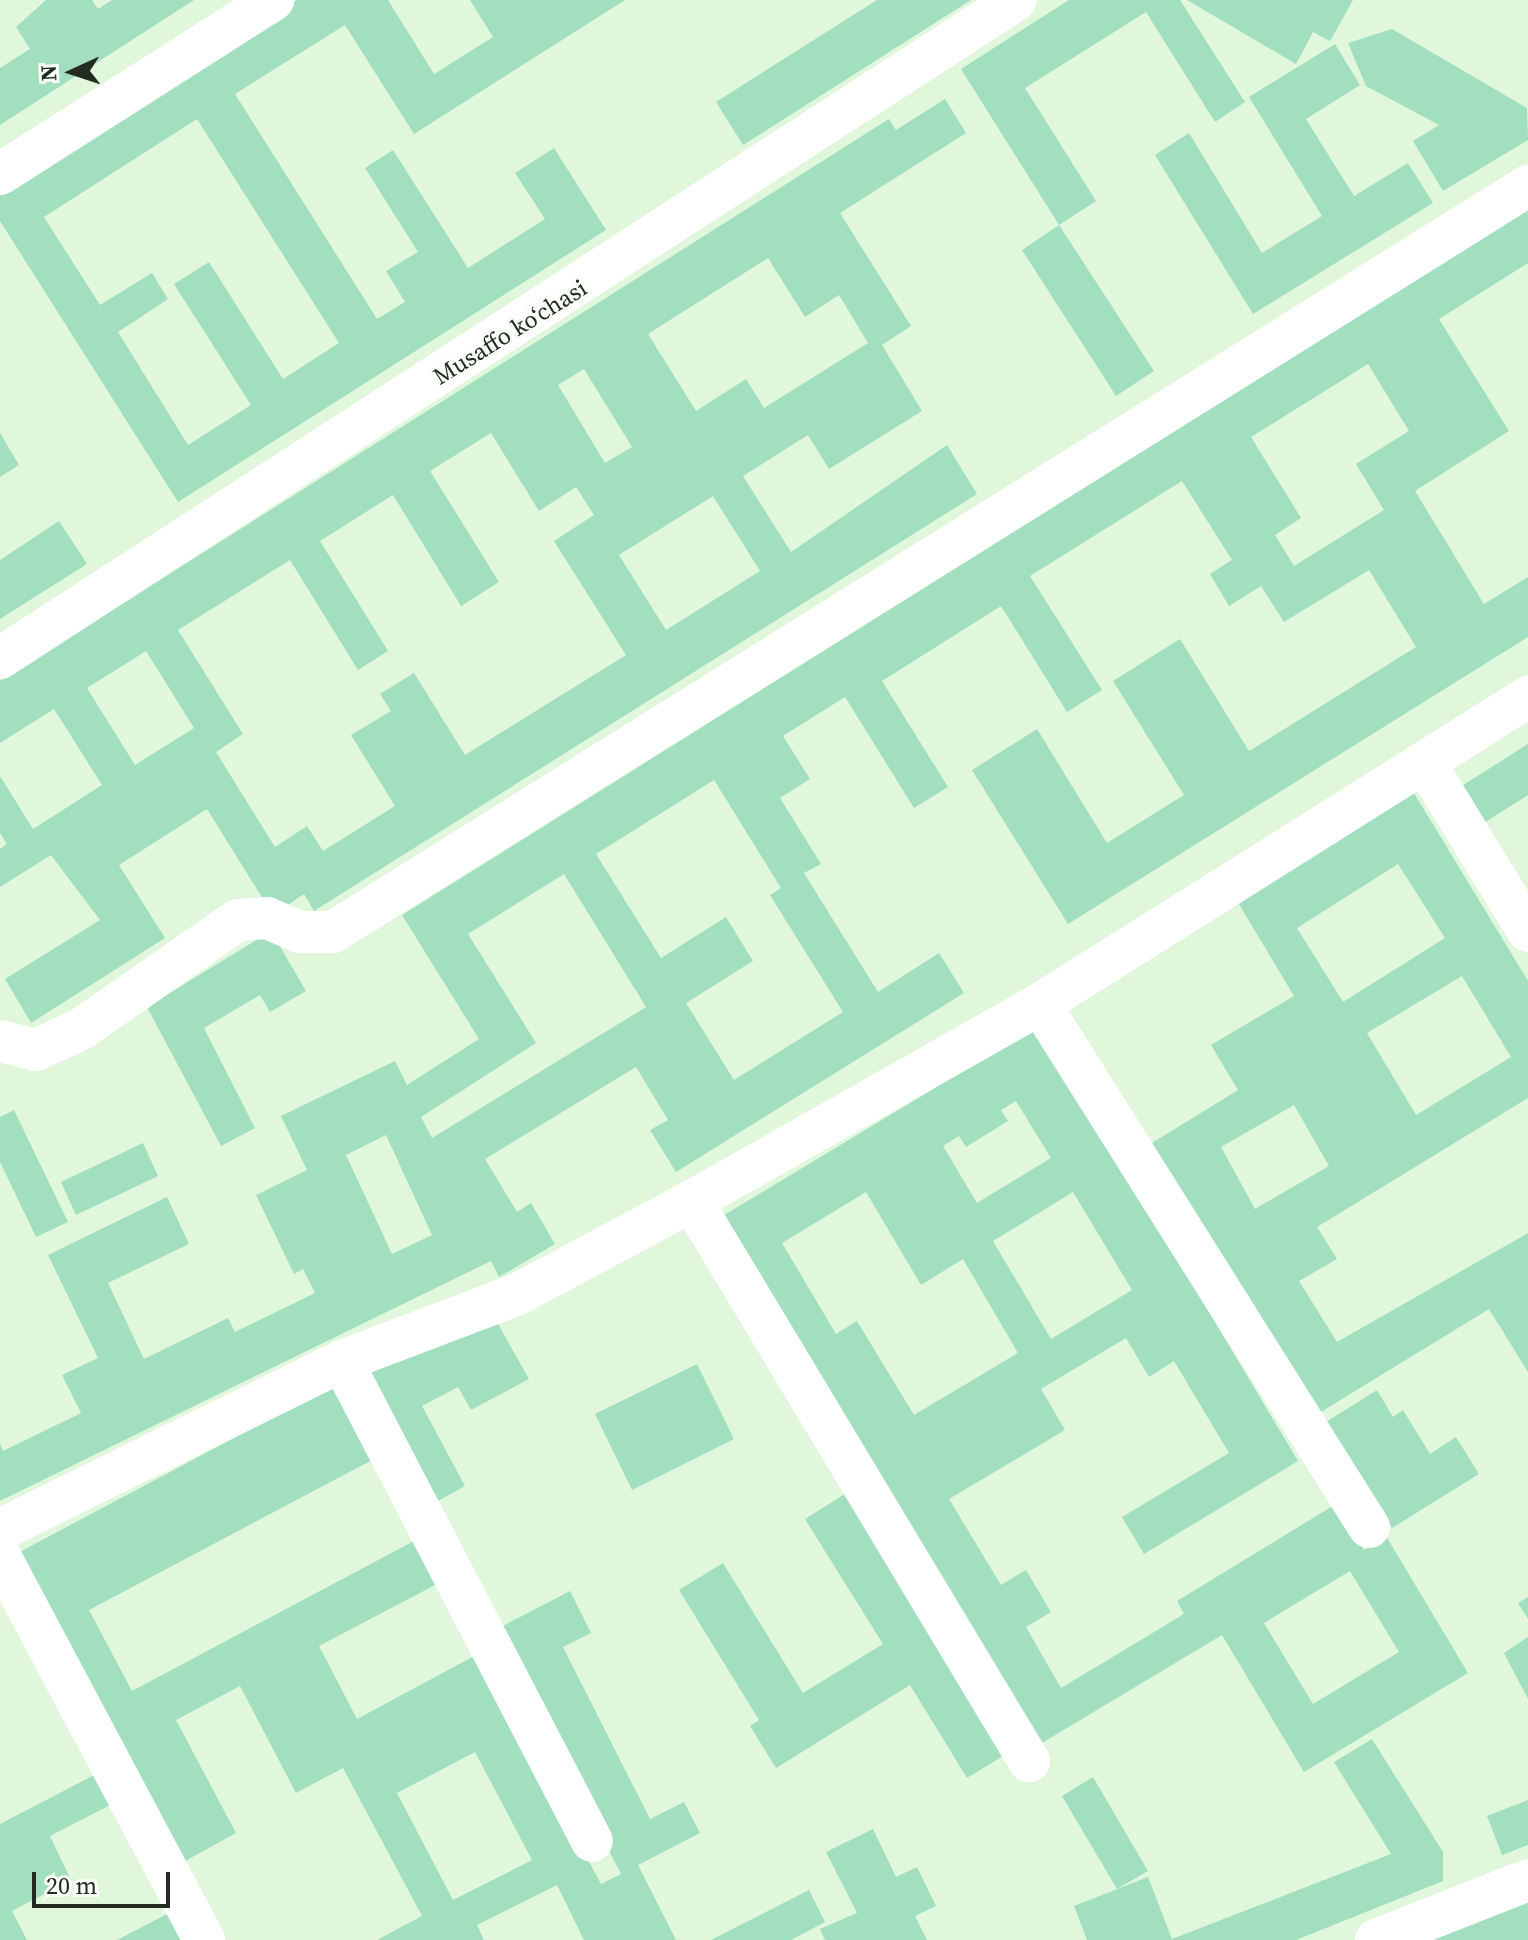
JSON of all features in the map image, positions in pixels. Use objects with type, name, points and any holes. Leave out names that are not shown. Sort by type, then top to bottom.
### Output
[{"type":"street","points":[[0,174],[273,0]]},
{"type":"street","name":"Musaffo koʻchasi","points":[[0,658],[1016,0]]},
{"type":"street","points":[[0,1041],[36,1050],[81,1029],[238,920],[267,918],[300,932],[333,932],[1528,186]]},
{"type":"street","points":[[0,1530],[342,1361],[516,1295],[692,1201],[1040,1004],[1528,697]]},
{"type":"street","points":[[1425,763],[1528,931]]},
{"type":"street","points":[[1040,1004],[1369,1527]]},
{"type":"street","points":[[692,1201],[1029,1761]]},
{"type":"street","points":[[342,1361],[592,1841]]},
{"type":"street","points":[[0,1556],[204,1940]]},
{"type":"street","points":[[1376,1940],[1528,1880]]},
{"type":"building","points":[[46,0],[92,0],[98,9],[112,0],[194,0],[0,125],[0,68],[30,49],[16,27]]},
{"type":"building","points":[[297,0],[388,0],[434,74],[493,37],[470,0],[625,0],[414,134],[345,25],[235,94],[377,319],[405,302],[386,271],[418,252],[365,168],[393,150],[468,268],[545,219],[515,173],[554,148],[606,230],[178,502],[0,221],[0,188]],"holes":[[[197,119],[339,343],[283,379],[209,262],[174,284],[251,405],[188,445],[118,332],[168,299],[152,273],[100,305],[44,217]]]},
{"type":"building","points":[[877,0],[971,0],[743,145],[716,102]]},
{"type":"building","points":[[1069,0],[1180,0],[1245,102],[1215,122],[1146,12],[1025,88],[1096,201],[1059,225],[961,69]]},
{"type":"building","points":[[1187,0],[1353,0],[1330,41],[1313,32],[1296,64]]},
{"type":"building","points":[[1392,29],[1527,108],[1528,140],[1443,191],[1413,141],[1439,125],[1366,86],[1348,43]]},
{"type":"building","points":[[1335,44],[1360,85],[1306,119],[1354,196],[1408,163],[1433,203],[1253,314],[1155,155],[1189,133],[1262,253],[1322,216],[1249,97]]},
{"type":"building","points":[[945,99],[966,133],[840,213],[911,326],[882,345],[922,411],[829,469],[808,435],[743,476],[791,552],[947,445],[977,494],[314,911],[304,894],[273,915],[207,809],[119,865],[165,938],[31,1023],[5,979],[100,920],[51,855],[0,887],[0,849],[7,844],[0,833],[0,776],[33,829],[102,785],[54,709],[0,743],[0,681],[889,119],[896,130]],"holes":[[[768,258],[805,317],[839,295],[868,343],[764,408],[746,379],[696,411],[648,334]],[[584,369],[632,447],[605,463],[558,385]],[[491,433],[539,511],[576,487],[594,515],[554,541],[626,655],[465,755],[414,673],[380,694],[391,711],[351,735],[395,806],[323,851],[307,826],[275,847],[216,752],[243,734],[178,630],[290,560],[358,670],[388,651],[320,541],[393,495],[461,606],[499,582],[430,471]],[[713,496],[760,571],[666,630],[619,555]],[[146,651],[194,728],[135,765],[87,688]]]},
{"type":"building","points":[[1528,210],[1528,263],[1439,319],[1509,431],[1415,491],[1484,604],[1528,577],[1528,637],[1068,924],[972,770],[1037,729],[1107,843],[1184,795],[1113,681],[1180,639],[1249,751],[1416,647],[1369,570],[1284,622],[1261,586],[1229,606],[1210,574],[1232,560],[1182,481],[1030,576],[1102,690],[1067,712],[1001,606],[882,681],[948,787],[914,808],[845,697],[783,736],[810,779],[780,798],[821,864],[804,873],[878,992],[939,953],[964,993],[676,1172],[650,1130],[668,1120],[636,1067],[485,1159],[517,1212],[531,1203],[555,1244],[499,1277],[491,1261],[0,1501],[0,1444],[3,1451],[81,1413],[62,1375],[98,1358],[48,1255],[167,1197],[189,1244],[108,1283],[144,1359],[228,1318],[235,1332],[315,1293],[303,1269],[294,1274],[256,1195],[307,1170],[281,1116],[395,1061],[407,1085],[479,1039],[402,915]],"holes":[[[1368,364],[1409,431],[1356,464],[1384,510],[1294,566],[1275,535],[1301,518],[1251,437]],[[714,780],[781,888],[770,895],[843,1012],[734,1080],[686,1003],[753,961],[726,917],[661,958],[596,854]],[[564,874],[646,1007],[432,1138],[421,1117],[536,1043],[468,934]],[[386,1135],[432,1235],[392,1254],[346,1155]]]},
{"type":"building","points":[[1059,225],[1154,371],[1116,396],[1022,250]]},
{"type":"building","points":[[0,433],[19,465],[0,477]]},
{"type":"building","points":[[59,521],[87,564],[0,619],[0,560]]},
{"type":"building","points":[[1528,744],[1528,795],[1484,823],[1460,787]]},
{"type":"building","points":[[1414,793],[1528,981],[1528,1098],[1317,1227],[1337,1259],[1299,1281],[1337,1342],[1528,1233],[1528,1372],[1489,1309],[1316,1415],[1152,1143],[1238,1090],[1211,1045],[1294,996],[1237,901]],"holes":[[[1398,864],[1445,938],[1343,1002],[1297,928]],[[1462,976],[1511,1057],[1416,1115],[1367,1033]],[[1294,1105],[1329,1166],[1255,1209],[1221,1147]]]},
{"type":"building","points":[[271,931],[306,991],[270,1012],[260,995],[204,1028],[255,1128],[221,1146],[147,1007]]},
{"type":"building","points":[[1038,1026],[1298,1461],[1144,1554],[1122,1517],[1229,1453],[1174,1361],[1149,1377],[1126,1338],[1041,1389],[1065,1430],[949,1499],[1001,1585],[1026,1570],[1051,1612],[1026,1627],[1061,1688],[1184,1614],[1177,1601],[1336,1504],[1364,1550],[1386,1536],[1468,1673],[1304,1772],[1222,1635],[1032,1749],[716,1220]],"holes":[[[1016,1101],[1051,1158],[977,1203],[943,1146],[959,1136],[966,1147],[1008,1121],[1001,1110]],[[866,1192],[921,1285],[963,1259],[1018,1353],[914,1415],[857,1321],[836,1334],[782,1243]],[[1073,1192],[1132,1290],[1051,1339],[993,1241]],[[1350,1571],[1399,1652],[1313,1704],[1264,1623]]]},
{"type":"building","points":[[14,1110],[68,1222],[36,1237],[0,1162],[0,1117]]},
{"type":"building","points":[[143,1143],[158,1176],[76,1215],[61,1182]]},
{"type":"building","points":[[493,1315],[529,1379],[471,1410],[458,1387],[422,1406],[465,1486],[429,1506],[360,1378]]},
{"type":"building","points":[[697,1364],[734,1439],[632,1490],[595,1414]]},
{"type":"building","points":[[337,1383],[376,1458],[89,1610],[132,1691],[414,1541],[437,1584],[319,1646],[357,1719],[478,1654],[601,1884],[621,1874],[495,1630],[570,1591],[591,1633],[563,1647],[650,1819],[684,1802],[700,1833],[638,1865],[676,1940],[584,1940],[557,1885],[477,1925],[484,1940],[377,1940],[422,1916],[343,1768],[296,1793],[240,1686],[176,1720],[236,1833],[178,1865],[14,1555]],"holes":[[[475,1752],[532,1860],[453,1900],[397,1793]]]},
{"type":"building","points":[[1377,1390],[1393,1417],[1403,1410],[1430,1454],[1456,1437],[1479,1474],[1392,1528],[1326,1422]]},
{"type":"building","points":[[848,1492],[1008,1753],[967,1778],[910,1685],[776,1768],[750,1726],[759,1720],[679,1590],[723,1563],[803,1693],[883,1644],[805,1519]]},
{"type":"building","points":[[1528,1597],[1528,1619],[1518,1603]]},
{"type":"building","points":[[1528,1637],[1528,1699],[1504,1653]]},
{"type":"building","points":[[1372,1739],[1443,1852],[1443,1881],[1296,1940],[1087,1940],[1074,1906],[1148,1877],[1172,1939],[1391,1854],[1334,1762]]},
{"type":"building","points":[[100,1772],[116,1802],[50,1836],[71,1880],[12,1911],[27,1940],[0,1940],[0,1824]]},
{"type":"building","points":[[1093,1777],[1148,1871],[1117,1889],[1062,1796]]},
{"type":"building","points":[[1528,1800],[1528,1845],[1502,1855],[1487,1816]]},
{"type":"building","points":[[873,1829],[896,1877],[917,1867],[936,1906],[915,1916],[927,1940],[825,1940],[820,1929],[857,1913],[826,1852]]},
{"type":"building","points":[[809,1890],[825,1922],[791,1940],[711,1940]]},
{"type":"building","points":[[1528,1893],[1528,1940],[1408,1940]]},
{"type":"building","points":[[169,1913],[182,1940],[117,1940]]}]
